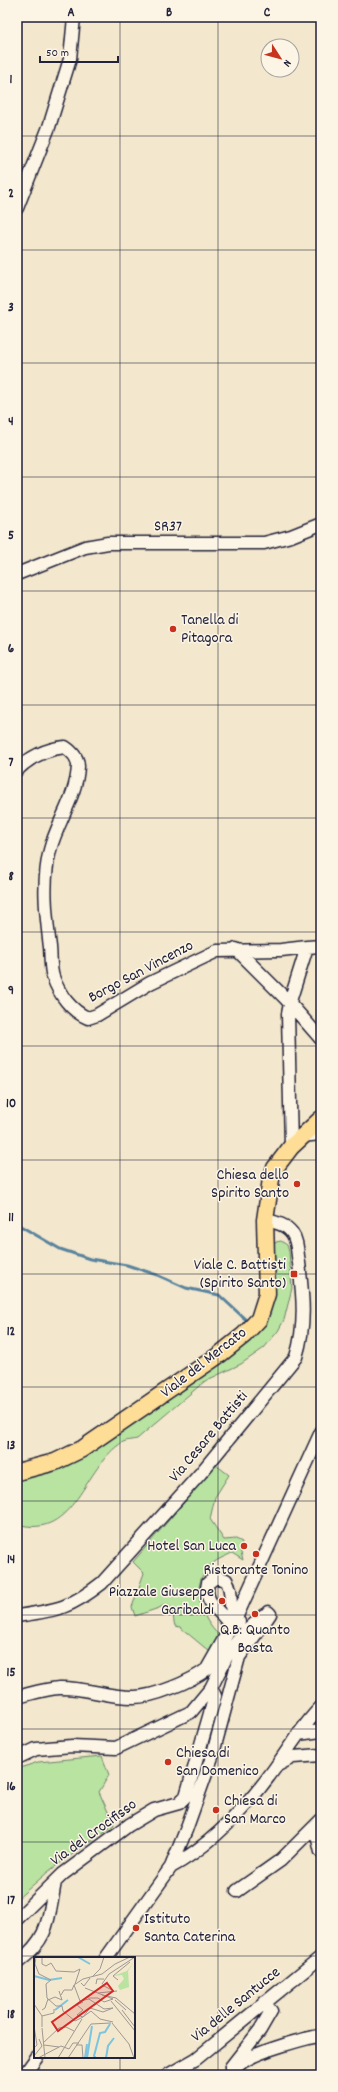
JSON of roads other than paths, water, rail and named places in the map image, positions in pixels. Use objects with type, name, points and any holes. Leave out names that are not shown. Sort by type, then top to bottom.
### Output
[{"type":"main road","name":"Viale del Mercato","points":[[17,1472],[55,1462],[82,1449],[174,1388],[244,1335],[259,1319],[267,1294],[265,1220],[271,1179],[275,1168],[296,1142],[321,1119]]},
{"type":"street","points":[[17,208],[49,128],[70,59],[74,17]]},
{"type":"street","name":"SR37","points":[[17,574],[85,547],[108,543],[264,543],[291,536],[321,524]]},
{"type":"street","name":"Borgo San Vincenzo","points":[[17,770],[32,757],[58,748],[65,748],[76,757],[78,765],[74,788],[50,849],[46,875],[48,927],[53,977],[65,1000],[80,1015],[88,1018],[97,1015],[150,983],[217,951],[236,950],[249,952],[321,946]]},
{"type":"street","points":[[307,947],[290,1003],[296,1142],[321,1134]]},
{"type":"street","points":[[236,950],[290,1003],[321,1039]]},
{"type":"street","name":"Via Cesare Battisti","points":[[17,1616],[53,1611],[66,1606],[83,1598],[102,1583],[200,1474],[296,1357],[303,1332],[304,1301],[296,1242],[292,1232],[286,1227],[265,1220]]},
{"type":"street","points":[[17,1698],[58,1688],[84,1689],[134,1698],[154,1694],[199,1674],[206,1669],[233,1622],[321,1432]]},
{"type":"street","points":[[17,1758],[36,1749],[72,1746],[116,1748],[191,1712],[211,1688],[229,1652],[244,1633],[268,1612],[270,1614],[239,1657],[212,1757],[171,1867],[107,1957]]},
{"type":"street","points":[[233,1622],[244,1633]]},
{"type":"street","name":"Via del Crocifisso","points":[[17,1919],[55,1882],[139,1818],[154,1810],[179,1803],[186,1796],[214,1696],[211,1688]]},
{"type":"street","points":[[171,1867],[205,1844],[226,1826],[259,1789],[298,1734],[321,1707]]},
{"type":"street","points":[[298,1734],[321,1731]]},
{"type":"street","points":[[276,1766],[293,1757],[321,1755]]},
{"type":"street","points":[[318,1824],[321,1851]]},
{"type":"street","points":[[237,1891],[281,1860],[318,1824]]},
{"type":"street","points":[[17,1963],[30,1953],[46,1932],[55,1882]]},
{"type":"street","name":"Via delle Santucce","points":[[168,2075],[196,2059],[321,1956]]},
{"type":"street","points":[[264,2002],[271,2011],[260,2030],[230,2067],[233,2070],[246,2059],[292,2043],[321,2036]]},
{"type":"street","points":[[24,2075],[36,2058]]},
{"type":"waterway","points":[[17,1224],[60,1249],[90,1259],[127,1265],[157,1275],[186,1288],[219,1295],[245,1319]]},
{"type":"place","name":"Tanella di Pitagora","points":[[173,629]]},
{"type":"place","name":"Chiesa dello Spirito Santo","points":[[297,1184]]},
{"type":"place","name":"Viale C. Battisti (Spirito Santo)","points":[[294,1274]]},
{"type":"place","name":"Hotel San Luca","points":[[244,1546]]},
{"type":"place","name":"Ristorante Tonino","points":[[256,1554]]},
{"type":"place","name":"Piazzale Giuseppe Garibaldi","points":[[222,1601]]},
{"type":"place","name":"Q.B. Quanto Basta","points":[[255,1614]]},
{"type":"place","name":"Chiesa di San Domenico","points":[[168,1762]]},
{"type":"place","name":"Chiesa di San Marco","points":[[216,1810]]},
{"type":"place","name":"Istituto Santa Caterina","points":[[136,1928]]}]
